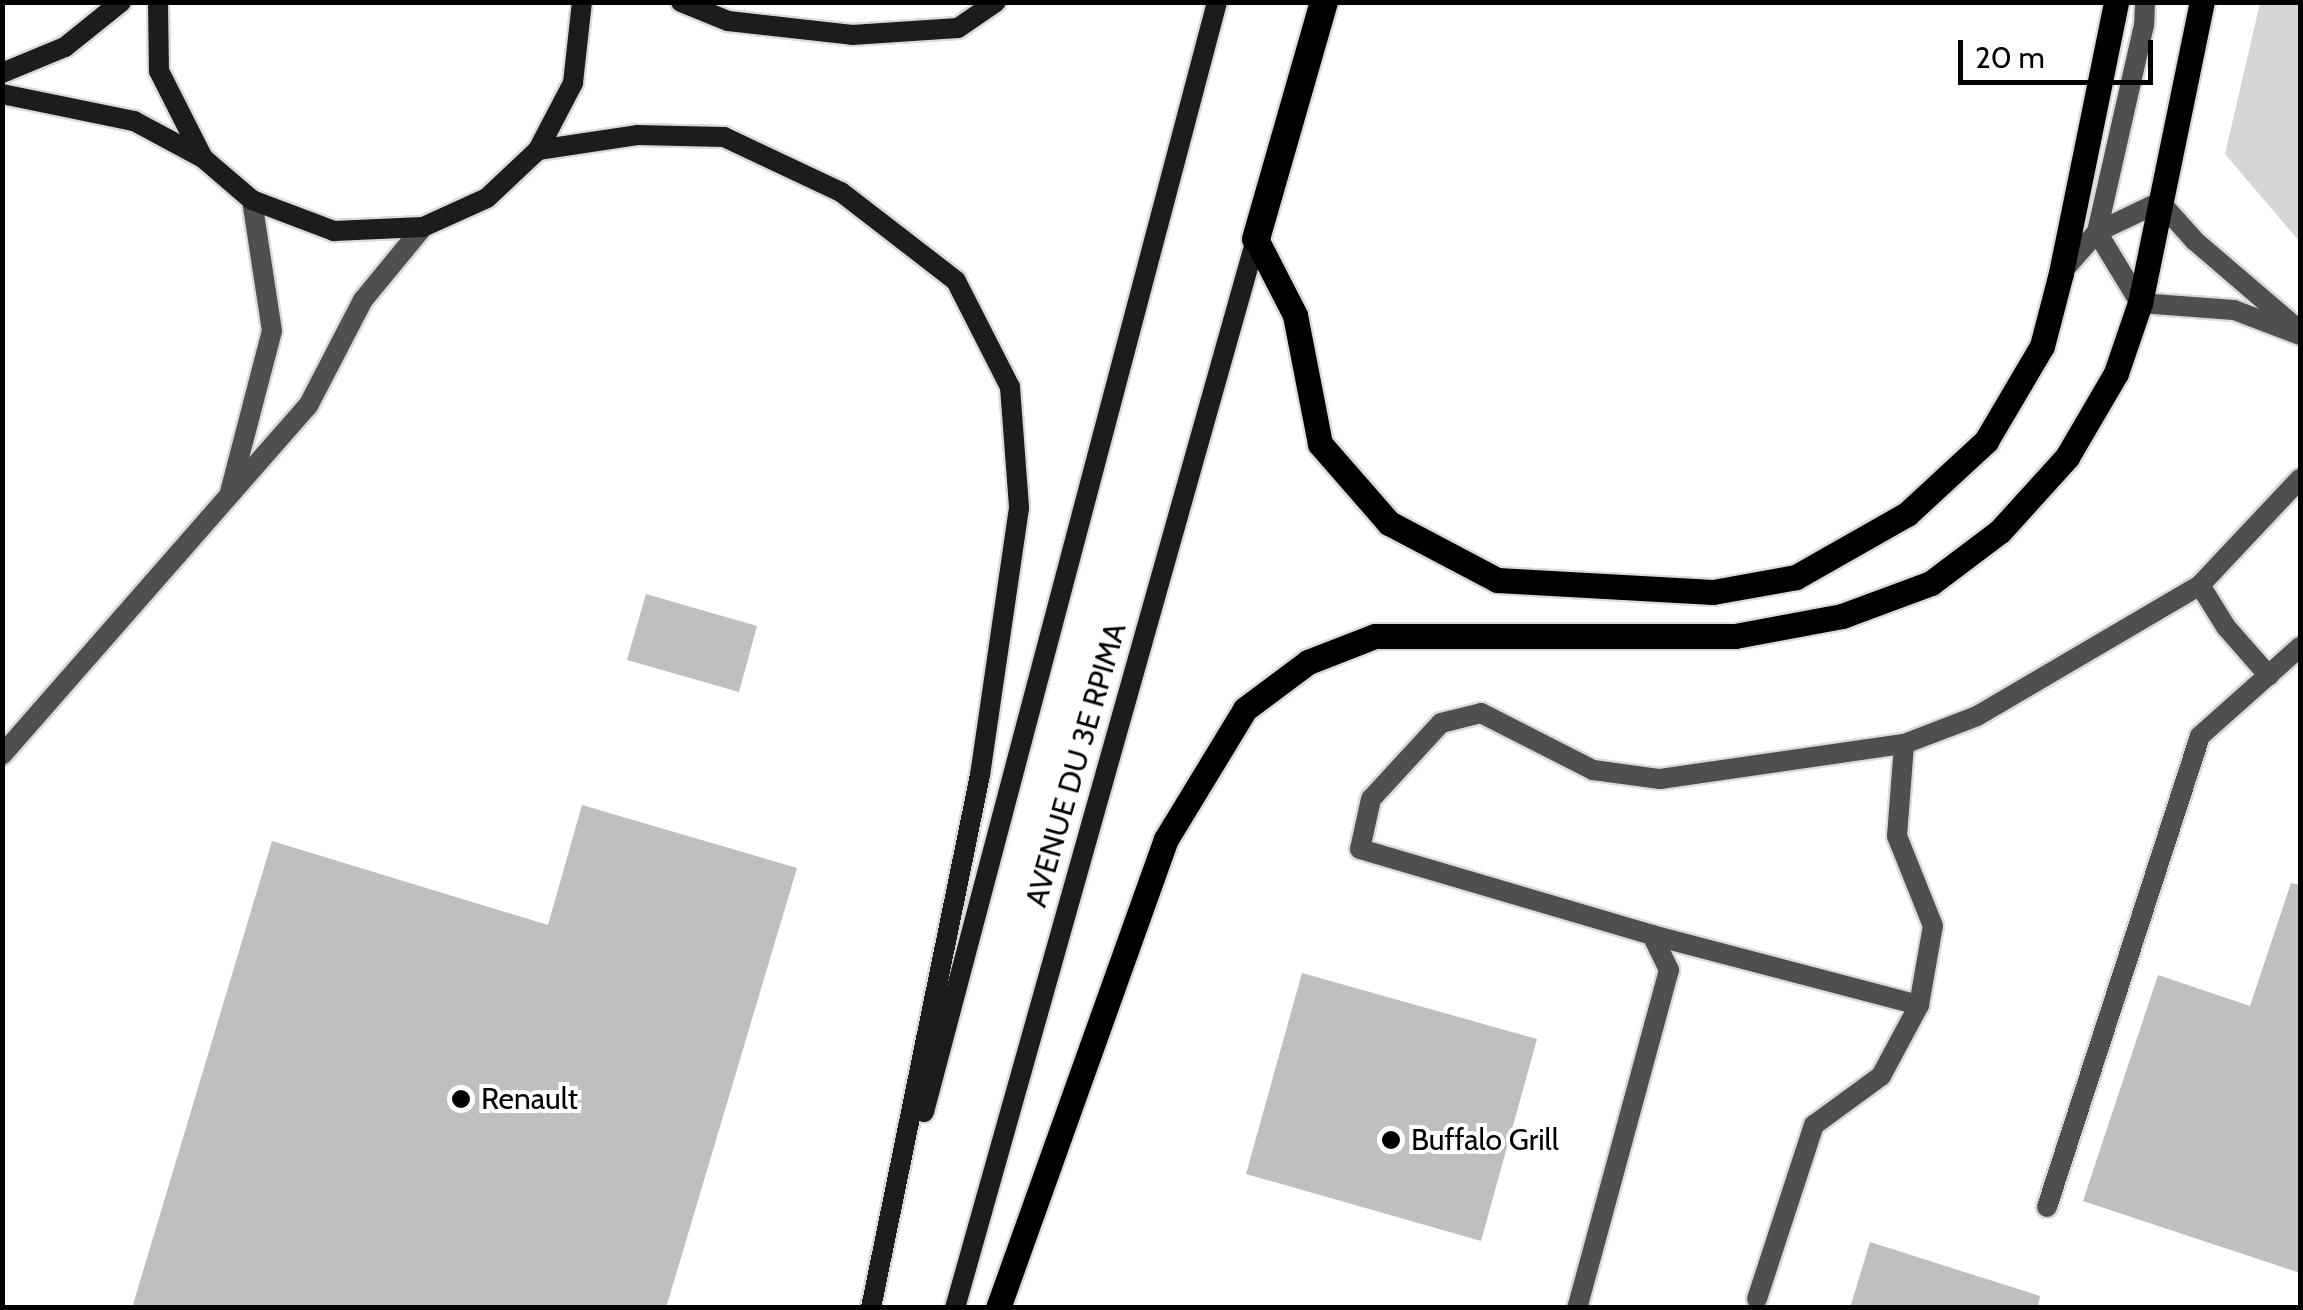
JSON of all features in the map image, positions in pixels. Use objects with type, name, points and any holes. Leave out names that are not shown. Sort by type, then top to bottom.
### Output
[{"type":"highway","points":[[1256,239],[1324,2]]},
{"type":"main road","points":[[2,73],[65,46],[121,2]]},
{"type":"main road","points":[[158,2],[160,71],[204,158]]},
{"type":"main road","points":[[2,94],[134,121],[204,158],[252,200],[334,231],[423,227],[487,198],[538,150],[573,83],[582,2]]},
{"type":"main road","points":[[682,2],[728,20],[852,35],[958,28],[996,2]]},
{"type":"main road","points":[[872,1308],[1218,2]]},
{"type":"main road","points":[[1256,239],[1295,315],[1320,444],[1389,522],[1496,580],[1713,592],[1796,576],[1906,514],[1986,441],[2042,346],[2061,273],[2116,2]]},
{"type":"main road","points":[[998,1308],[1166,839],[1246,709],[1308,662],[1375,636],[1735,636],[1842,616],[1931,583],[2000,531],[2067,456],[2116,373],[2140,303],[2202,2]]},
{"type":"main road","points":[[538,150],[637,134],[724,137],[840,192],[956,281],[1010,388],[1019,508],[980,775],[872,1308]]},
{"type":"main road","name":"AVENUE DU 3E RPIMA","points":[[956,1308],[1256,239]]},
{"type":"street","points":[[2145,2],[2144,24],[2097,232],[2140,303],[2234,310],[2300,333]]},
{"type":"street","points":[[228,498],[272,331],[252,200]]},
{"type":"street","points":[[2061,273],[2097,232],[2160,202],[2195,241],[2300,333]]},
{"type":"street","points":[[2,755],[308,406],[363,300],[423,227]]},
{"type":"street","points":[[1919,1005],[1652,935],[1360,849],[1371,799],[1441,723],[1481,713],[1592,770],[1660,779],[1904,744],[1977,716],[2200,585],[2300,479]]},
{"type":"street","points":[[2200,585],[2226,627],[2269,676]]},
{"type":"street","points":[[2047,1207],[2200,736],[2300,648]]},
{"type":"street","points":[[1757,1300],[1814,1125],[1881,1076],[1919,1005],[1933,926],[1897,836],[1904,744]]},
{"type":"street","points":[[1577,1308],[1669,970],[1652,935]]},
{"type":"shaded area","points":[[2260,3],[2300,3],[2300,242],[2225,154]]},
{"type":"building","points":[[646,594],[757,626],[739,692],[627,660]]},
{"type":"building","name":"Renault","points":[[582,805],[797,868],[666,1308],[132,1308],[272,841],[548,925]]},
{"type":"building","points":[[2291,883],[2300,885],[2300,1273],[2083,1201],[2158,975],[2250,1006]]},
{"type":"building","name":"Buffalo Grill","points":[[1302,973],[1537,1039],[1481,1241],[1246,1174]]},
{"type":"building","points":[[1870,1242],[2040,1296],[2038,1308],[1850,1308]]},
{"type":"place","name":"Renault","points":[[461,1099]]},
{"type":"place","name":"Buffalo Grill","points":[[1391,1140]]}]
